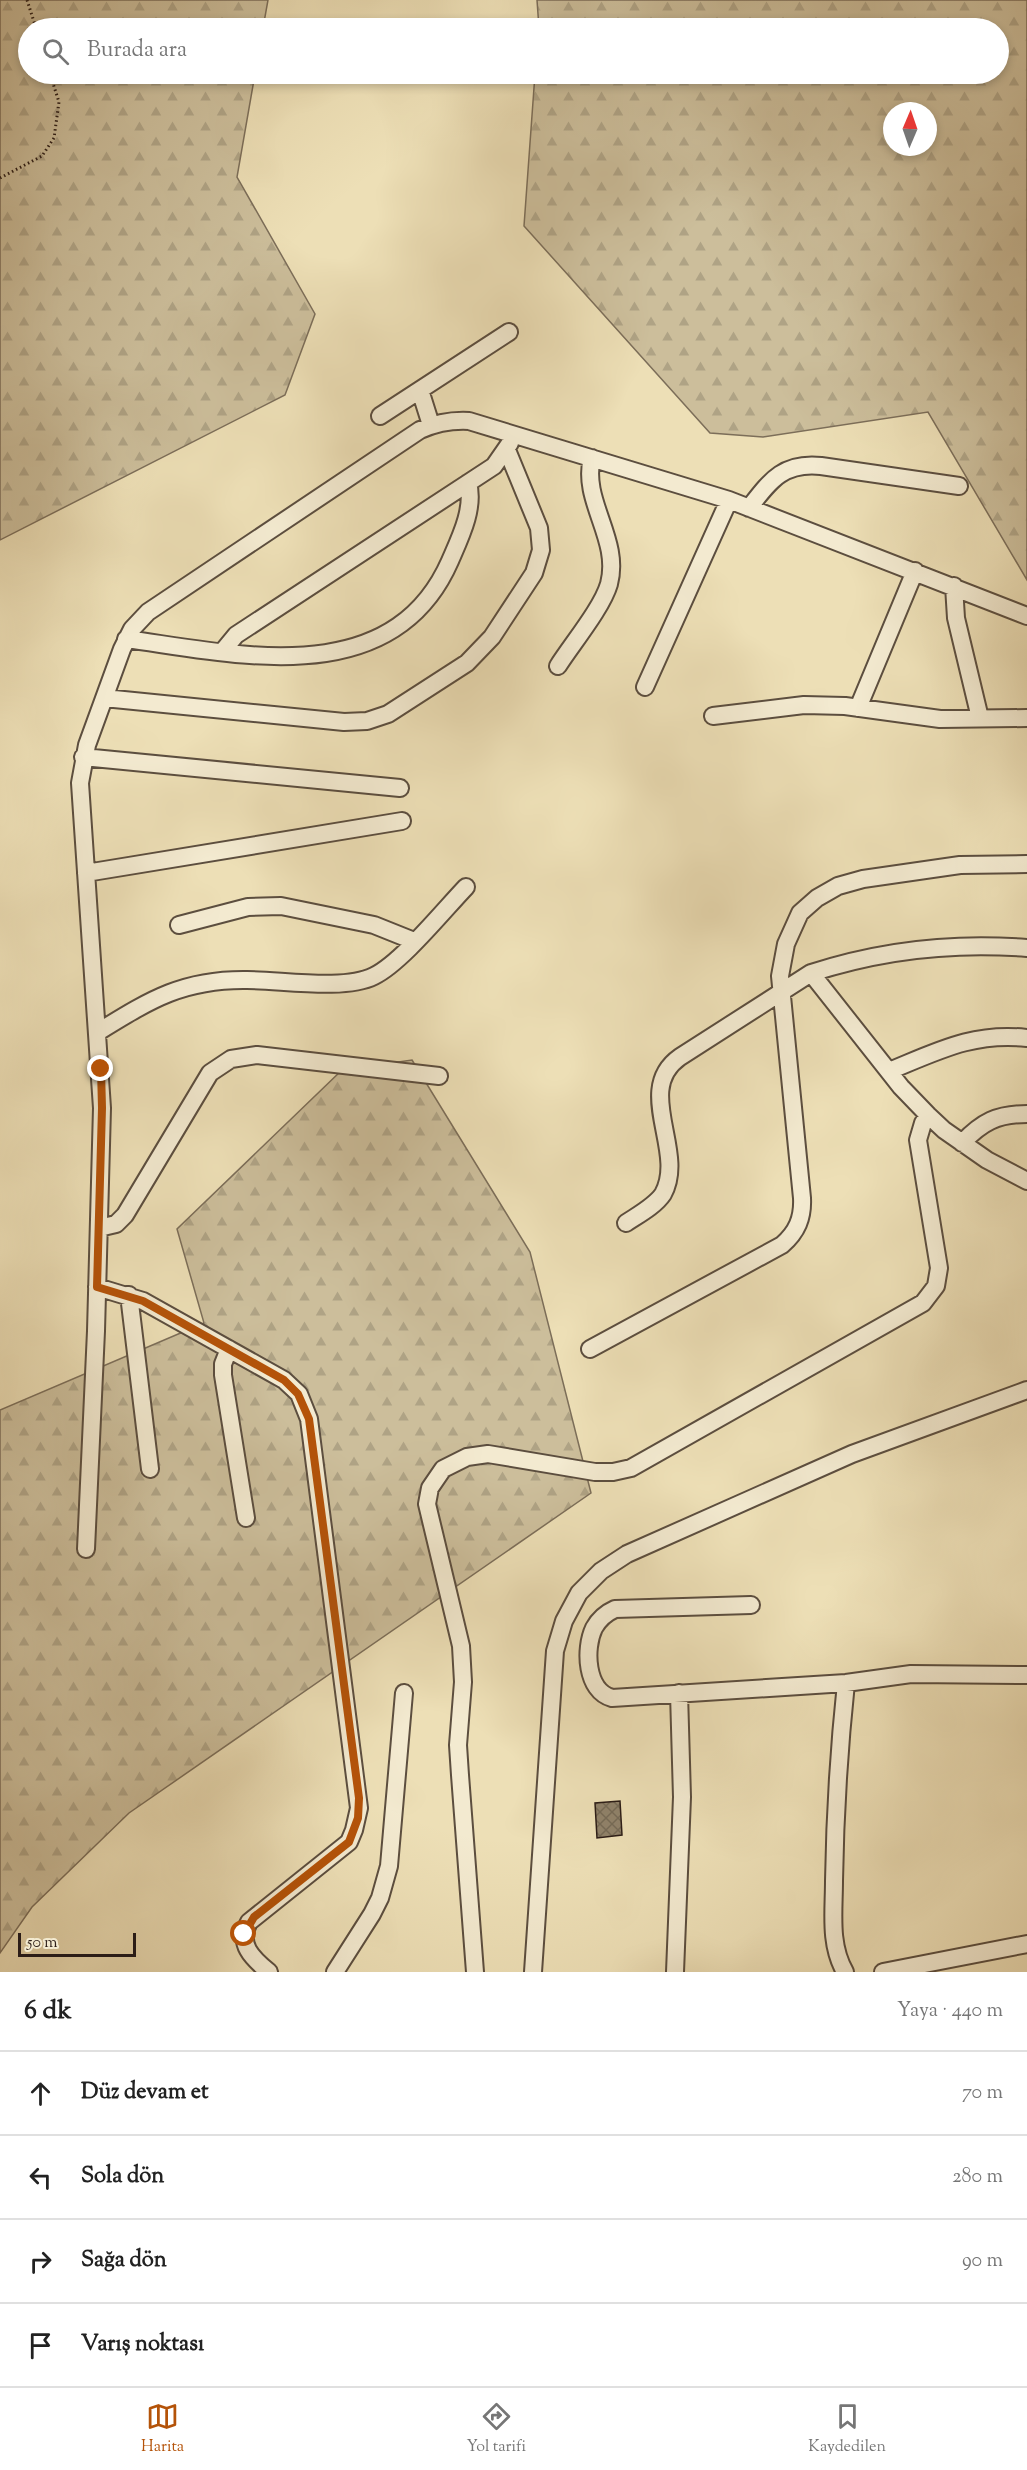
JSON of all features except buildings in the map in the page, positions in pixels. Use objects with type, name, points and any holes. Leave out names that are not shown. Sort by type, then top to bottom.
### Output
[{"type":"street","points":[[380,416],[509,332]]},
{"type":"street","points":[[420,390],[431,425]]},
{"type":"street","points":[[86,1550],[102,1108],[80,783],[83,758],[104,698],[126,639],[139,620],[157,604],[431,425],[455,420],[468,421],[513,434],[729,500],[1027,616]]},
{"type":"street","points":[[222,652],[236,635],[494,466],[507,450],[513,434]]},
{"type":"street","points":[[104,698],[356,722],[378,718],[398,709],[467,663],[482,648],[537,566],[541,550],[539,528],[507,450]]},
{"type":"street","points":[[558,666],[606,593],[612,571],[609,543],[591,488],[592,458]]},
{"type":"street","points":[[749,508],[770,481],[784,471],[802,466],[821,466],[959,486]]},
{"type":"street","points":[[126,639],[222,652],[299,657],[321,655],[362,645],[394,628],[429,595],[446,569],[470,502],[468,483]]},
{"type":"street","points":[[645,687],[729,500]]},
{"type":"street","points":[[858,708],[915,571]]},
{"type":"street","points":[[954,586],[956,618],[980,718]]},
{"type":"street","points":[[713,716],[785,706],[822,705],[940,719],[1027,718]]},
{"type":"street","points":[[83,758],[400,788]]},
{"type":"street","points":[[86,873],[402,821]]},
{"type":"street","points":[[590,1349],[782,1245],[795,1231],[801,1215],[802,1198],[781,992],[782,960],[792,928],[800,913],[826,891],[863,879],[960,865],[1027,864]]},
{"type":"street","points":[[98,1032],[151,999],[190,986],[246,980],[343,983],[363,981],[383,971],[466,887]]},
{"type":"street","points":[[179,925],[248,907],[281,906],[374,926],[414,941]]},
{"type":"street","points":[[626,1223],[659,1199],[669,1178],[670,1162],[660,1090],[667,1069],[680,1057],[811,973],[860,958],[930,947],[965,945],[1027,948]]},
{"type":"street","points":[[811,973],[889,1071],[928,1115],[987,1160],[1027,1181]]},
{"type":"street","points":[[889,1071],[969,1040],[998,1036],[1027,1038]]},
{"type":"street","points":[[99,1228],[116,1224],[125,1215],[210,1072],[231,1059],[256,1055],[439,1076]]},
{"type":"street","points":[[962,1143],[985,1123],[1006,1116],[1027,1114]]},
{"type":"street","points":[[475,1972],[458,1745],[463,1666],[427,1504],[434,1480],[449,1464],[477,1454],[499,1455],[595,1472],[613,1472],[631,1468],[923,1302],[936,1286],[939,1268],[918,1140],[928,1115]]},
{"type":"street","points":[[97,1287],[143,1301],[284,1380],[298,1394],[307,1410],[334,1597],[359,1798],[358,1818],[349,1842],[254,1917],[246,1928],[245,1947],[268,1972]]},
{"type":"street","points":[[129,1295],[150,1469]]},
{"type":"street","points":[[229,1349],[223,1364],[223,1376],[246,1518]]},
{"type":"street","points":[[533,1972],[555,1652],[558,1636],[571,1607],[589,1581],[627,1554],[841,1459],[1027,1390]]},
{"type":"street","points":[[751,1605],[622,1607],[609,1612],[598,1622],[591,1635],[591,1677],[596,1689],[612,1698],[846,1683],[911,1674],[1027,1674]]},
{"type":"street","points":[[844,1972],[834,1943],[834,1891],[836,1802],[846,1683]]},
{"type":"street","points":[[335,1972],[372,1914],[389,1866],[404,1693]]},
{"type":"street","points":[[675,1972],[682,1797],[680,1693]]},
{"type":"street","points":[[883,1972],[1027,1944]]},
{"type":"path","points":[[27,0],[33,18]]},
{"type":"path","points":[[0,178],[42,156],[54,138],[59,102],[53,84]]},
{"type":"green space","points":[[0,0],[268,0],[265,18],[18,18],[18,84],[253,84],[237,177],[315,314],[285,395],[0,540]]},
{"type":"green space","points":[[537,0],[1027,0],[1027,580],[928,412],[763,437],[710,433],[524,226],[534,84],[1009,84],[1009,18],[538,18]]},
{"type":"green space","points":[[412,1060],[530,1252],[591,1493],[129,1813],[32,1907],[0,1953],[0,1410],[204,1323],[177,1229],[342,1070]]},
{"type":"route","points":[[101,1069],[97,1287],[143,1301],[284,1380],[298,1394],[309,1419],[359,1798],[358,1818],[349,1842],[254,1917],[244,1934]]}]
